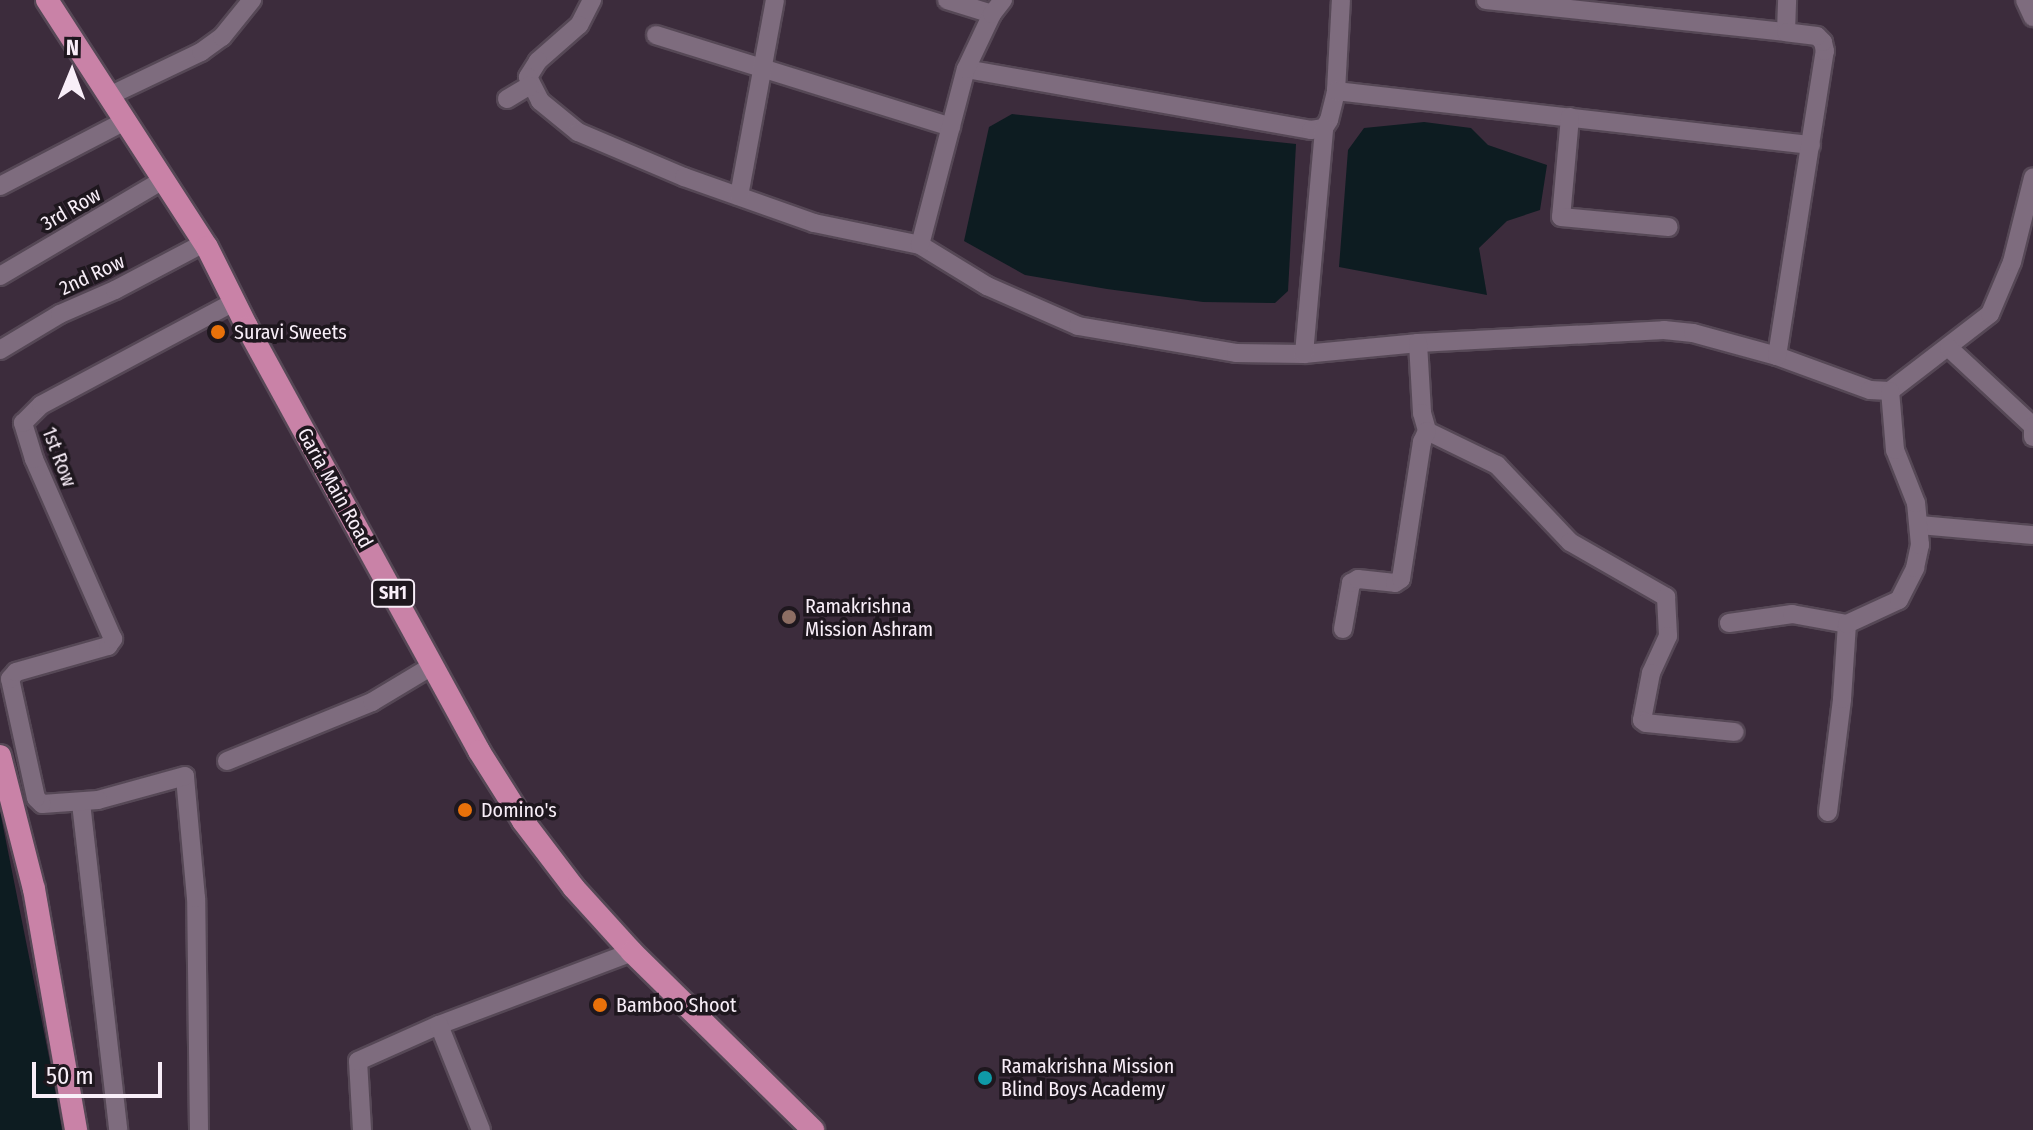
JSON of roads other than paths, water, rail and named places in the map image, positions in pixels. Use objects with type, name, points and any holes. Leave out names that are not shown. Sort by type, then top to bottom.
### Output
[{"type":"main road","name":"Garia Main Road","points":[[47,0],[204,243],[432,666],[479,751],[523,821],[574,888],[632,952],[813,1130]]},
{"type":"main road","points":[[0,756],[34,889],[76,1130]]},
{"type":"street","points":[[111,95],[201,52],[222,37],[252,0]]},
{"type":"street","points":[[592,0],[579,25],[531,69],[529,86],[555,116],[578,132],[814,223],[920,245],[987,286],[1078,326],[1236,353],[1304,354],[1418,343],[1664,330],[1693,333],[1777,356],[1870,390],[1890,391],[1990,314],[2012,262],[2032,190]]},
{"type":"street","points":[[739,196],[775,0]]},
{"type":"street","points":[[920,245],[966,69],[997,7],[947,0]]},
{"type":"street","points":[[1304,354],[1324,128],[1336,91],[1341,0]]},
{"type":"street","points":[[1486,0],[1786,32],[1817,36],[1823,42],[1825,51],[1777,356]]},
{"type":"street","points":[[1786,32],[1787,0]]},
{"type":"street","points":[[2025,0],[2033,17]]},
{"type":"street","points":[[656,35],[951,127]]},
{"type":"street","points":[[966,69],[1311,130],[1324,128]]},
{"type":"street","points":[[507,99],[529,86]]},
{"type":"street","points":[[1336,91],[1811,145]]},
{"type":"street","points":[[1570,117],[1561,217],[1669,227]]},
{"type":"street","points":[[0,186],[127,120]]},
{"type":"street","name":"3rd Row","points":[[0,276],[165,179]]},
{"type":"street","name":"2nd Row","points":[[0,350],[60,314],[115,290],[204,243]]},
{"type":"street","name":"1st Row","points":[[81,803],[51,805],[39,802],[10,679],[16,672],[112,643],[113,634],[34,459],[23,423],[41,405],[234,302]]},
{"type":"street","points":[[1343,629],[1351,583],[1358,579],[1395,583],[1401,579],[1422,442],[1427,431],[1422,413],[1418,343]]},
{"type":"street","points":[[1949,348],[2033,426],[2033,437]]},
{"type":"street","points":[[1729,623],[1792,614],[1847,624],[1899,600],[1915,568],[1920,525],[1895,450],[1890,391]]},
{"type":"street","points":[[1427,431],[1497,465],[1570,542],[1666,597],[1668,636],[1651,673],[1642,720],[1646,723],[1735,732]]},
{"type":"street","points":[[1920,525],[2033,535]]},
{"type":"street","points":[[1828,812],[1842,699],[1847,624]]},
{"type":"street","points":[[227,761],[372,702],[432,666]]},
{"type":"street","points":[[118,1130],[81,803],[185,776],[196,898],[199,1130]]},
{"type":"street","points":[[362,1130],[358,1061],[439,1025],[632,952]]},
{"type":"street","points":[[439,1025],[481,1130]]},
{"type":"place","name":"Suravi Sweets","points":[[218,332]]},
{"type":"place","name":"Ramakrishna Mission Ashram","points":[[789,617]]},
{"type":"place","name":"Domino's","points":[[465,810]]},
{"type":"place","name":"Bamboo Shoot","points":[[600,1005]]},
{"type":"place","name":"Ramakrishna Mission Blind Boys Academy","points":[[985,1078]]}]
